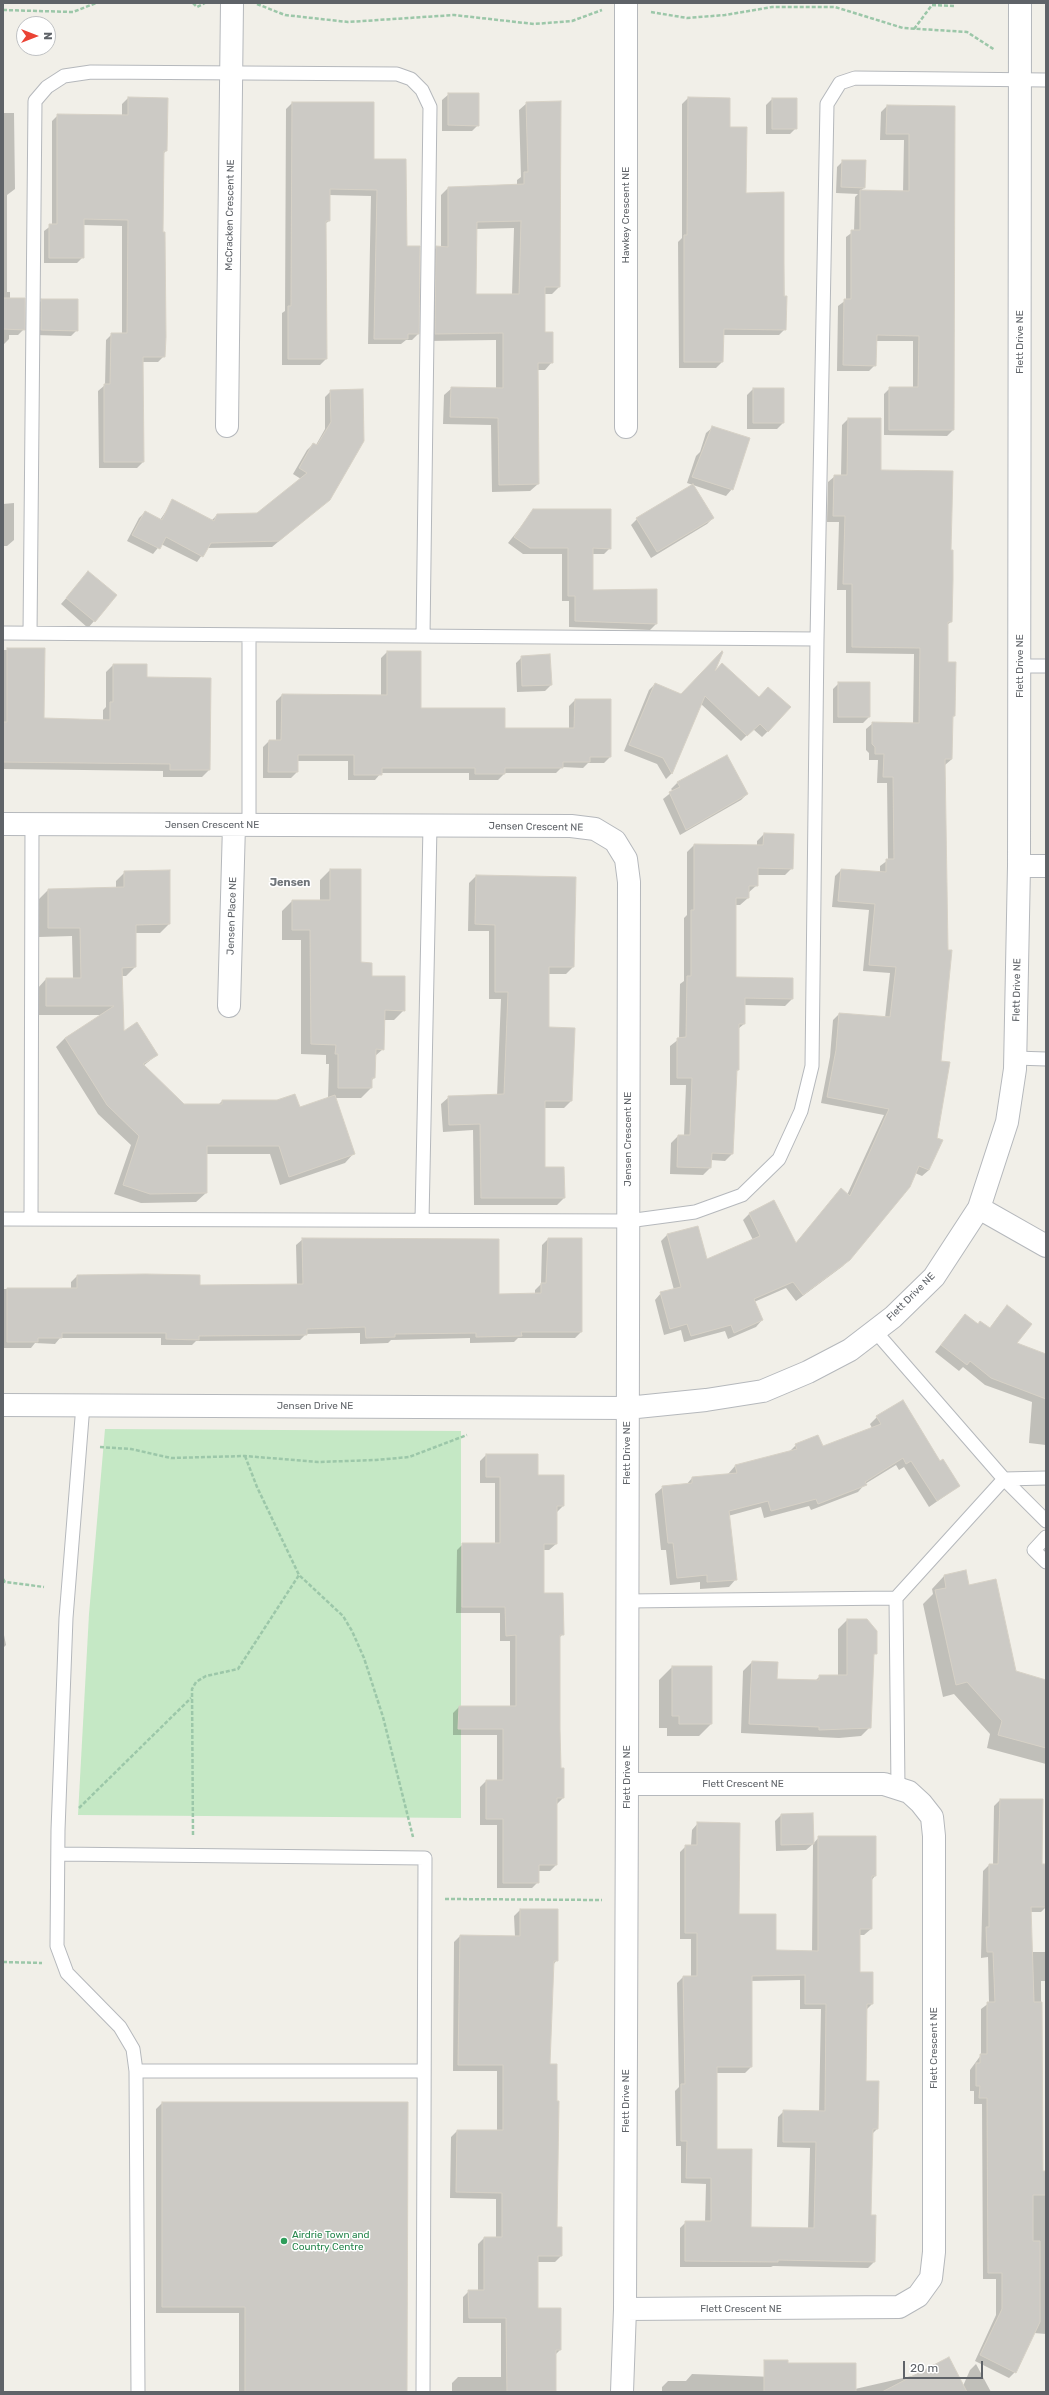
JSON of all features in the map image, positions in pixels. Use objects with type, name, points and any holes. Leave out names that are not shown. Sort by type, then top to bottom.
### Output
[{"type":"street","name":"McCracken Crescent NE","points":[[227,426],[232,3]]},
{"type":"street","name":"Hawkey Crescent NE","points":[[626,3],[626,427]]},
{"type":"street","name":"Flett Drive NE","points":[[622,2392],[625,2309],[627,1408],[706,1400],[763,1391],[808,1372],[843,1354],[875,1331],[893,1317],[934,1277],[979,1208],[1007,1122],[1015,1058],[1019,866],[1020,3]]},
{"type":"street","name":"Jensen Crescent NE","points":[[3,824],[571,826],[595,830],[615,841],[626,859],[629,882],[627,1408]]},
{"type":"street","name":"Jensen Place NE","points":[[229,1006],[242,825]]},
{"type":"street","points":[[1019,866],[1046,866]]},
{"type":"street","points":[[979,1208],[1046,1246]]},
{"type":"street","name":"Jensen Drive NE","points":[[3,1405],[627,1408]]},
{"type":"street","name":"Flett Crescent NE","points":[[625,2309],[899,2307],[918,2296],[931,2278],[934,2252],[934,1836],[932,1818],[921,1803],[909,1792],[884,1784],[627,1784]]},
{"type":"lane","points":[[30,633],[35,101],[47,87],[64,76],[91,72],[397,74],[410,79],[422,90],[430,107],[423,636]]},
{"type":"lane","points":[[3,1219],[628,1221],[694,1212],[742,1195],[779,1159],[801,1111],[812,1066],[817,639],[827,104],[840,83],[855,78],[1046,80]]},
{"type":"lane","points":[[3,633],[817,639]]},
{"type":"lane","points":[[242,825],[249,634]]},
{"type":"lane","points":[[1020,666],[1046,666]]},
{"type":"lane","points":[[31,1219],[32,824]]},
{"type":"lane","points":[[422,1220],[430,826]]},
{"type":"lane","points":[[1015,1058],[1046,1059]]},
{"type":"lane","points":[[875,1331],[1004,1478],[1046,1521]]},
{"type":"lane","points":[[83,1405],[81,1446],[66,1618],[58,1830],[57,1946],[62,1964],[67,1973],[126,2035],[133,2048],[136,2071],[138,2392]]},
{"type":"lane","points":[[898,1788],[896,1598],[1004,1478],[1046,1478]]},
{"type":"lane","points":[[1046,1537],[1034,1550],[1046,1562]]},
{"type":"lane","points":[[627,1601],[896,1598]]},
{"type":"lane","points":[[58,1854],[425,1858],[423,2071],[423,2392]]},
{"type":"lane","points":[[136,2071],[423,2071]]},
{"type":"path","points":[[3,10],[73,12],[96,3]]},
{"type":"path","points":[[193,3],[197,7],[205,3]]},
{"type":"path","points":[[914,29],[932,5],[956,6]]},
{"type":"path","points":[[81,1446],[114,1447],[171,1458],[246,1456],[318,1462],[399,1459],[467,1435]]},
{"type":"path","points":[[246,1456],[257,1487],[299,1575],[343,1616],[364,1658],[383,1717],[418,1857]]},
{"type":"path","points":[[194,1855],[192,1688],[196,1682],[206,1676],[238,1669],[299,1575]]},
{"type":"path","points":[[3,1579],[5,1582],[44,1587]]},
{"type":"path","points":[[58,1830],[192,1698]]},
{"type":"path","points":[[425,1899],[626,1900]]},
{"type":"path","points":[[3,1962],[62,1964]]},
{"type":"green space","points":[[105,1429],[461,1431],[461,1818],[78,1815],[89,1614]]},
{"type":"building","points":[[448,93],[479,93],[479,126],[448,125]]},
{"type":"building","points":[[128,97],[168,98],[167,151],[164,151],[163,232],[165,232],[165,357],[143,357],[144,462],[104,462],[104,384],[110,384],[111,333],[127,333],[128,220],[84,219],[84,258],[49,258],[49,224],[57,224],[57,114],[128,115]]},
{"type":"building","points":[[688,97],[730,98],[730,127],[747,127],[746,193],[784,192],[784,296],[787,296],[786,330],[724,329],[723,362],[684,362],[684,235],[687,235]]},
{"type":"building","points":[[772,98],[797,98],[797,129],[772,129]]},
{"type":"building","points":[[561,101],[560,287],[545,287],[545,332],[553,332],[553,363],[538,363],[539,484],[499,485],[498,418],[450,417],[451,387],[503,388],[503,333],[435,334],[436,246],[448,247],[448,187],[524,184],[524,172],[528,172],[526,102]],"holes":[[[521,221],[519,294],[476,294],[477,222]]]},
{"type":"building","points":[[292,102],[374,102],[374,159],[406,159],[407,246],[420,246],[419,334],[408,334],[408,339],[374,339],[377,190],[330,189],[330,221],[326,221],[327,359],[288,359],[288,306],[291,306]]},
{"type":"building","points":[[887,105],[955,106],[954,430],[889,430],[889,387],[918,387],[919,336],[877,335],[876,366],[843,365],[844,299],[851,299],[851,230],[860,230],[860,190],[909,191],[909,134],[886,134]]},
{"type":"building","points":[[842,160],[866,160],[865,188],[841,187]]},
{"type":"building","points":[[3,298],[25,298],[25,330],[3,329]]},
{"type":"building","points":[[41,299],[78,299],[78,331],[41,330]]},
{"type":"building","points":[[753,388],[784,388],[784,423],[753,423]]},
{"type":"building","points":[[363,389],[364,441],[330,500],[279,541],[211,543],[203,557],[166,537],[160,549],[132,535],[145,511],[162,520],[172,499],[214,521],[217,514],[257,513],[307,473],[299,468],[313,443],[317,445],[331,422],[330,390]]},
{"type":"building","points":[[848,418],[881,418],[881,470],[953,471],[951,550],[953,550],[952,622],[948,622],[948,662],[956,662],[955,716],[953,716],[952,759],[945,759],[948,950],[952,950],[941,1061],[950,1062],[937,1138],[943,1140],[929,1170],[919,1166],[910,1187],[850,1260],[803,1295],[793,1282],[754,1299],[763,1320],[734,1333],[731,1325],[691,1336],[687,1324],[670,1329],[660,1292],[681,1287],[667,1234],[698,1226],[707,1259],[760,1236],[749,1213],[774,1200],[796,1243],[841,1188],[850,1196],[889,1109],[827,1097],[836,1050],[839,1013],[890,1017],[896,967],[869,965],[875,904],[838,901],[841,869],[886,872],[886,859],[894,859],[893,777],[883,777],[884,754],[875,754],[875,747],[872,744],[872,722],[919,723],[920,648],[852,647],[852,584],[843,584],[845,516],[833,516],[834,475],[847,475]]},
{"type":"building","points":[[712,426],[750,438],[733,490],[692,477]]},
{"type":"building","points":[[693,484],[714,518],[657,552],[636,518]]},
{"type":"building","points":[[533,509],[611,509],[611,549],[593,548],[593,590],[657,589],[657,624],[575,621],[575,596],[568,596],[568,548],[530,548],[514,537]]},
{"type":"building","points":[[88,571],[117,595],[95,622],[66,598]]},
{"type":"building","points":[[7,648],[45,648],[44,718],[110,720],[110,702],[113,702],[113,664],[147,664],[147,677],[211,678],[210,770],[170,770],[170,764],[3,762],[3,722],[7,722]]},
{"type":"building","points":[[387,651],[421,651],[421,708],[505,708],[505,728],[574,728],[575,699],[611,699],[611,757],[590,757],[590,762],[563,762],[563,768],[505,768],[505,774],[475,774],[475,768],[382,768],[382,775],[354,775],[354,755],[298,755],[298,772],[268,772],[269,740],[281,740],[282,694],[387,695]]},
{"type":"building","points":[[722,651],[723,652],[715,671],[722,663],[759,697],[768,687],[791,707],[768,732],[760,724],[747,736],[705,696],[672,774],[663,758],[629,745],[655,683],[681,694]]},
{"type":"building","points":[[550,654],[552,685],[522,686],[521,656]]},
{"type":"building","points":[[838,682],[870,682],[870,717],[838,717]]},
{"type":"building","points":[[727,755],[748,794],[686,830],[669,792],[680,787],[677,782]]},
{"type":"building","points":[[764,833],[794,834],[793,869],[758,868],[758,886],[749,886],[749,898],[736,898],[736,977],[793,978],[793,999],[745,998],[745,1024],[739,1024],[739,1070],[737,1070],[733,1154],[712,1153],[711,1168],[677,1167],[678,1135],[690,1135],[692,1078],[677,1078],[677,1038],[686,1037],[687,976],[691,976],[691,910],[694,910],[694,844],[763,845]]},
{"type":"building","points":[[330,869],[361,869],[361,962],[372,963],[372,976],[405,976],[405,1011],[385,1010],[384,1050],[376,1049],[375,1078],[372,1078],[372,1088],[338,1088],[338,1054],[335,1054],[336,1045],[311,1044],[310,930],[292,930],[292,900],[330,900]]},
{"type":"building","points":[[170,870],[170,924],[136,925],[136,967],[122,968],[124,1031],[137,1022],[158,1055],[143,1064],[184,1104],[222,1104],[222,1100],[277,1100],[295,1094],[300,1107],[335,1095],[355,1154],[289,1177],[279,1146],[207,1146],[207,1193],[150,1194],[123,1185],[139,1136],[107,1105],[65,1038],[114,1006],[46,1006],[46,978],[81,978],[80,928],[48,928],[48,889],[124,887],[124,871]]},
{"type":"building","points":[[476,875],[576,877],[574,967],[549,967],[549,1027],[575,1028],[572,1101],[545,1101],[545,1167],[564,1167],[565,1198],[481,1198],[480,1124],[449,1125],[448,1096],[504,1094],[508,992],[495,992],[495,925],[475,924]]},
{"type":"building","points":[[302,1238],[499,1239],[499,1294],[541,1293],[541,1283],[546,1283],[548,1238],[582,1238],[582,1332],[521,1332],[522,1336],[476,1337],[476,1333],[395,1334],[395,1337],[366,1338],[365,1327],[307,1329],[307,1335],[199,1336],[199,1340],[166,1339],[166,1333],[62,1333],[62,1338],[38,1338],[38,1342],[7,1342],[7,1288],[77,1288],[77,1275],[145,1274],[200,1275],[200,1285],[303,1284]]},
{"type":"building","points":[[1007,1305],[1032,1324],[1017,1343],[1046,1354],[1046,1399],[991,1378],[970,1361],[967,1365],[941,1345],[965,1314],[978,1324],[980,1321],[990,1328]]},
{"type":"building","points":[[903,1400],[940,1461],[943,1459],[960,1486],[937,1501],[911,1461],[906,1464],[903,1458],[865,1482],[867,1485],[818,1504],[816,1499],[771,1511],[768,1501],[729,1511],[737,1580],[707,1582],[707,1575],[677,1578],[673,1543],[668,1543],[662,1486],[692,1483],[692,1477],[737,1473],[735,1465],[797,1449],[795,1444],[818,1435],[823,1446],[881,1424],[876,1416]]},
{"type":"building","points":[[486,1454],[538,1454],[538,1475],[564,1475],[564,1506],[557,1506],[557,1544],[544,1544],[544,1593],[563,1593],[564,1635],[560,1635],[560,1729],[561,1768],[564,1768],[564,1798],[557,1798],[557,1865],[539,1865],[539,1883],[503,1883],[503,1819],[486,1819],[486,1780],[503,1780],[503,1729],[458,1729],[459,1706],[516,1706],[516,1635],[506,1636],[505,1607],[462,1607],[462,1543],[500,1543],[500,1477],[486,1477]]},
{"type":"building","points":[[966,1570],[969,1585],[996,1579],[1016,1671],[1046,1680],[1046,1748],[998,1735],[1002,1721],[967,1682],[956,1685],[935,1590],[946,1588],[944,1575]]},
{"type":"building","points":[[847,1619],[867,1619],[877,1631],[877,1654],[874,1654],[871,1728],[819,1730],[819,1727],[749,1724],[752,1661],[778,1662],[777,1679],[819,1680],[819,1675],[847,1675]]},
{"type":"building","points":[[672,1666],[712,1666],[712,1724],[679,1724],[679,1716],[672,1716]]},
{"type":"building","points":[[1000,1799],[1043,1799],[1042,1864],[1046,1864],[1046,1907],[1031,1907],[1034,2002],[1042,2002],[1043,2171],[1046,2171],[1046,2195],[1033,2195],[1033,2241],[1040,2241],[1040,2322],[1016,2373],[980,2355],[1002,2309],[1002,2273],[988,2273],[987,2098],[979,2098],[980,2086],[976,2086],[976,2063],[980,2063],[980,2054],[987,2054],[987,2002],[995,2002],[993,1952],[987,1952],[986,1927],[989,1927],[989,1864],[998,1864]]},
{"type":"building","points":[[813,1813],[814,1844],[781,1845],[781,1814]]},
{"type":"building","points":[[697,1822],[740,1823],[739,1914],[776,1914],[776,1950],[818,1951],[818,1836],[876,1836],[876,1876],[872,1876],[872,1929],[860,1929],[860,1972],[873,1972],[873,2004],[867,2004],[866,2081],[879,2081],[878,2129],[873,2129],[871,2215],[876,2215],[875,2262],[778,2260],[778,2262],[685,2261],[685,2221],[711,2221],[711,2178],[686,2178],[687,2141],[681,2141],[681,2084],[685,2084],[683,1976],[697,1976],[697,1933],[685,1933],[685,1845],[697,1845]],"holes":[[[805,1975],[805,2004],[826,2004],[825,2111],[783,2110],[783,2142],[816,2142],[814,2228],[751,2227],[752,2149],[717,2149],[717,2067],[752,2067],[752,1976]]]},
{"type":"building","points":[[520,1909],[558,1909],[558,1961],[554,1961],[550,2064],[557,2064],[557,2101],[559,2101],[557,2227],[562,2227],[562,2256],[538,2256],[538,2308],[561,2308],[561,2350],[556,2350],[556,2391],[507,2392],[506,2318],[469,2318],[468,2290],[484,2290],[484,2237],[502,2237],[502,2193],[456,2192],[457,2130],[503,2130],[503,2065],[458,2065],[460,1935],[520,1936]]},
{"type":"building","name":"Airdrie Town and Country Centre","points":[[162,2102],[408,2102],[407,2392],[245,2392],[245,2307],[162,2307]]},
{"type":"building","points":[[949,2357],[967,2392],[882,2392]]},
{"type":"building","points":[[764,2360],[788,2360],[788,2363],[856,2363],[856,2392],[764,2392]]},
{"type":"place","name":"Airdrie Town and Country Centre","points":[[284,2241]]},
{"type":"district","name":"Jensen","points":[[290,883]]}]
